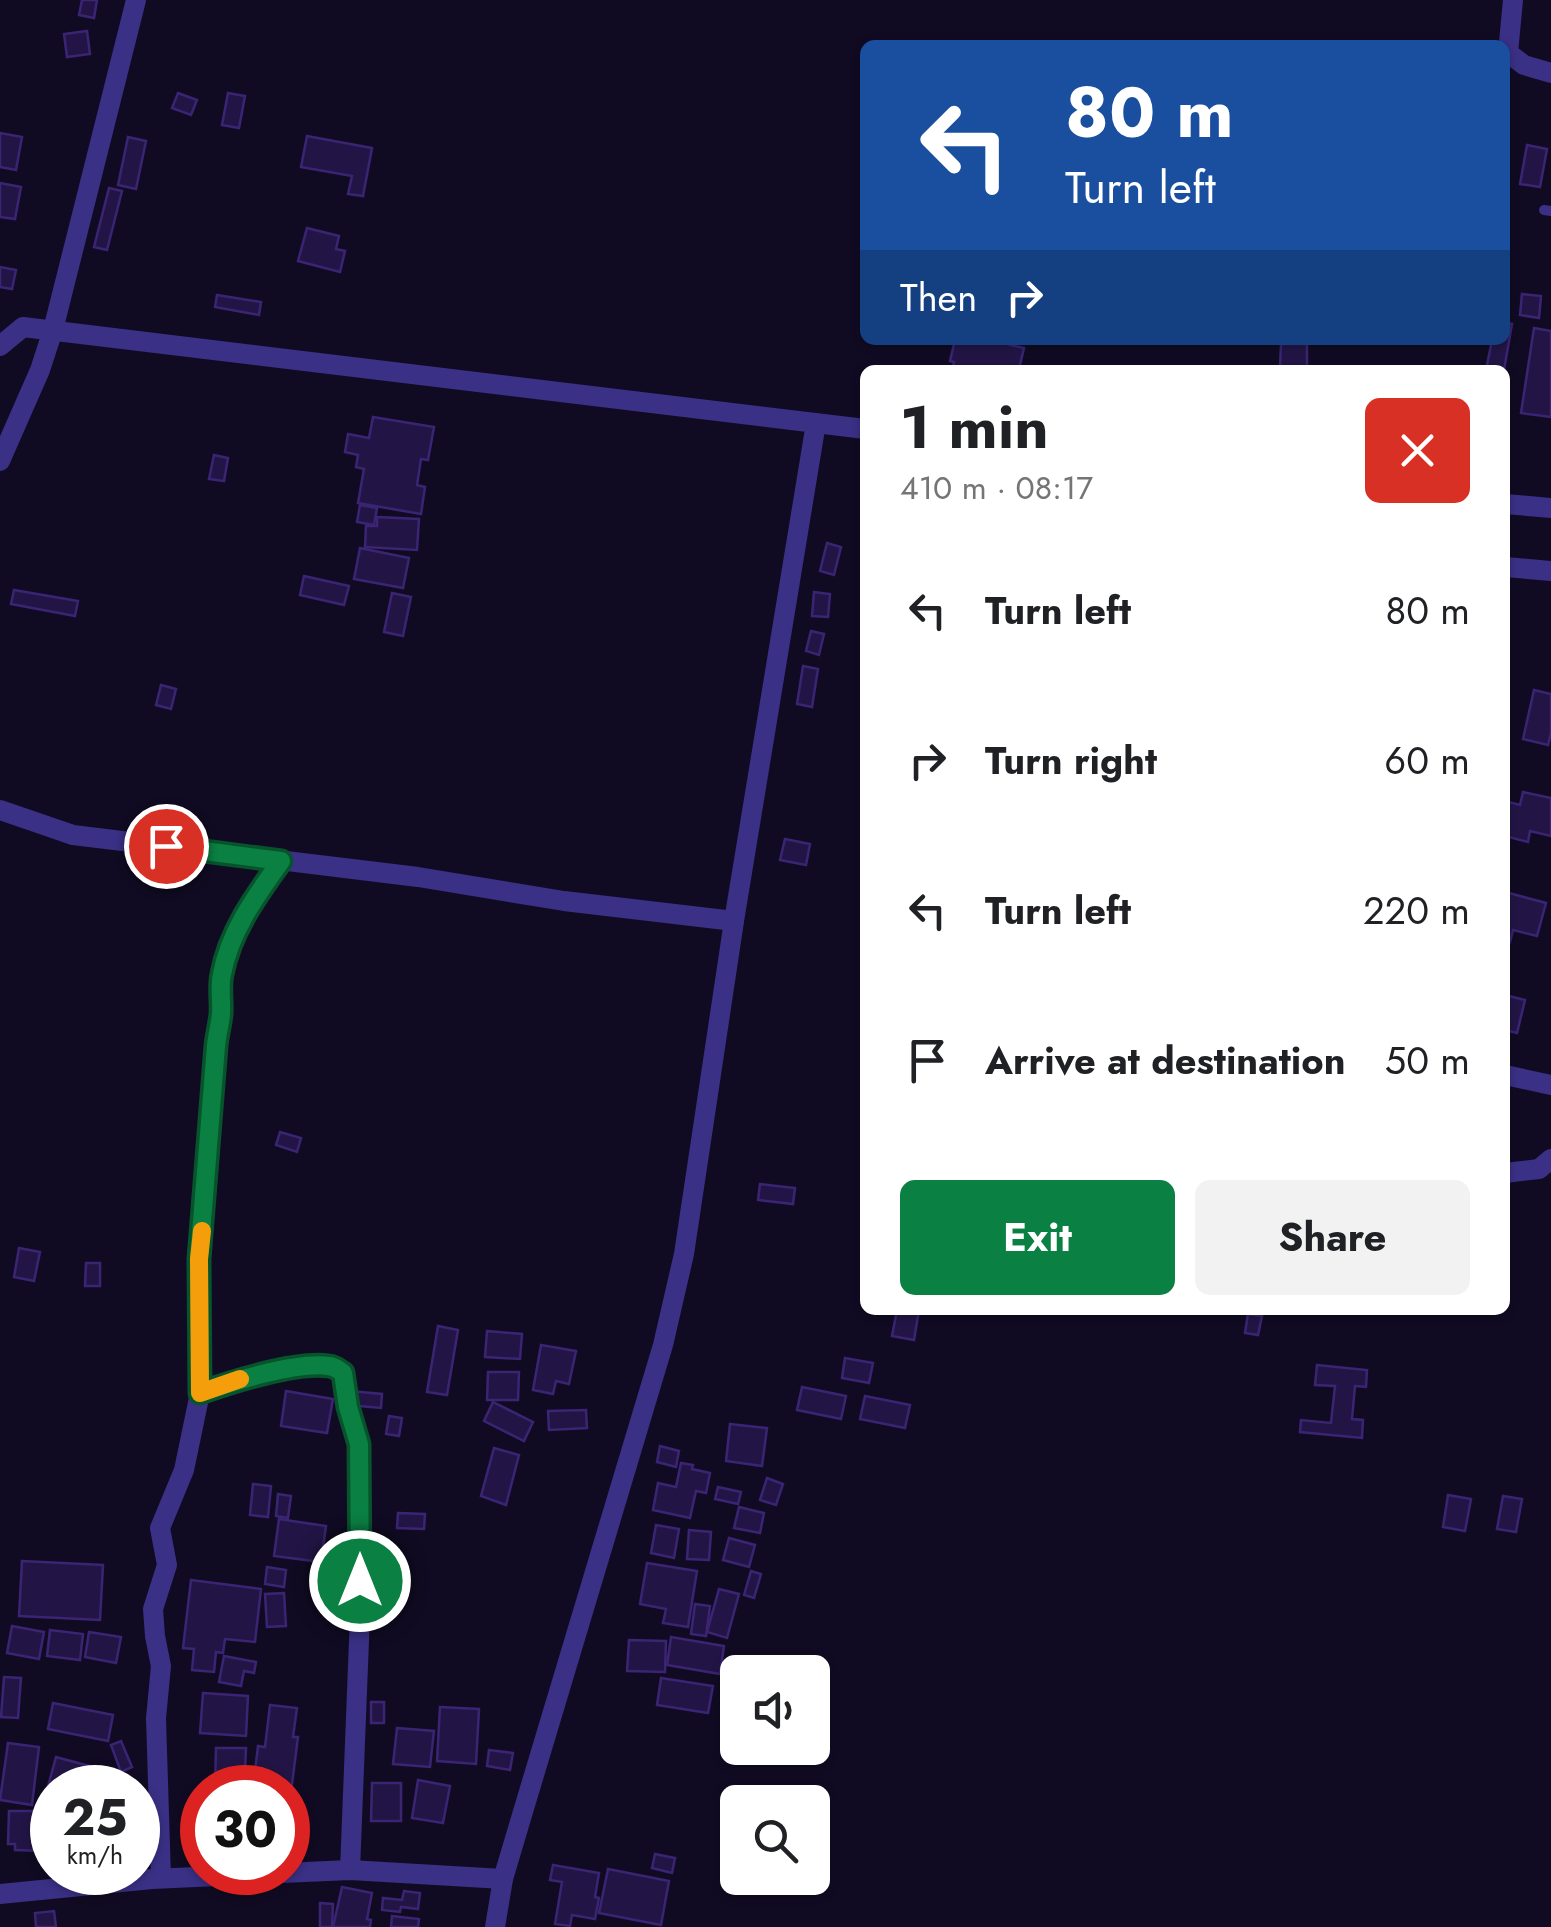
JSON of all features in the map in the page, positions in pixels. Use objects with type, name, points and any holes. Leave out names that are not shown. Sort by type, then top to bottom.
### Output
[{"type":"street","points":[[0,461],[53,330],[136,0]]},
{"type":"street","points":[[1510,40],[1514,0]]},
{"type":"street","points":[[1510,56],[1524,66],[1551,73]]},
{"type":"street","points":[[0,346],[23,327],[860,428]]},
{"type":"street","points":[[494,1927],[504,1879],[663,1345],[684,1254],[816,423]]},
{"type":"street","points":[[1510,504],[1551,508]]},
{"type":"street","points":[[1510,567],[1551,571]]},
{"type":"street","points":[[0,810],[72,835],[418,877],[564,902],[734,921]]},
{"type":"street","points":[[161,1878],[156,1718],[161,1666],[154,1609],[167,1565],[160,1528],[184,1470],[200,1393],[199,1259],[221,1011],[220,979],[236,930],[281,861]]},
{"type":"street","points":[[1510,1077],[1551,1085]]},
{"type":"street","points":[[1510,1172],[1538,1169],[1551,1159]]},
{"type":"street","points":[[200,1393],[230,1382],[308,1366],[333,1366],[343,1373],[359,1444],[360,1615],[350,1870]]},
{"type":"street","points":[[0,1894],[161,1878],[350,1870],[504,1879]]},
{"type":"building","points":[[82,0],[97,0],[94,18],[79,15]]},
{"type":"building","points":[[87,31],[90,54],[67,57],[64,34]]},
{"type":"building","points":[[178,93],[197,100],[191,115],[172,108]]},
{"type":"building","points":[[228,93],[245,96],[239,128],[222,125]]},
{"type":"building","points":[[0,133],[22,137],[16,170],[0,167]]},
{"type":"building","points":[[307,136],[372,148],[363,196],[348,194],[352,176],[301,167]]},
{"type":"building","points":[[128,137],[146,141],[136,189],[118,185]]},
{"type":"building","points":[[1527,145],[1547,149],[1540,187],[1520,184]]},
{"type":"building","points":[[0,183],[21,187],[15,219],[0,217]]},
{"type":"building","points":[[109,188],[122,191],[107,250],[94,247]]},
{"type":"building","points":[[307,228],[339,236],[336,249],[345,251],[340,272],[298,261]]},
{"type":"building","points":[[0,267],[16,270],[12,289],[0,287]]},
{"type":"building","points":[[1522,294],[1541,296],[1539,318],[1520,315]]},
{"type":"building","points":[[217,295],[261,302],[259,315],[215,307]]},
{"type":"building","points":[[1534,328],[1551,331],[1551,417],[1521,413]]},
{"type":"building","points":[[954,345],[1024,348],[1020,365],[953,365],[950,361]]},
{"type":"building","points":[[1281,345],[1307,345],[1307,365],[1280,365]]},
{"type":"building","points":[[1491,345],[1508,345],[1505,365],[1487,365]]},
{"type":"building","points":[[373,417],[434,427],[428,460],[421,459],[417,485],[425,487],[421,514],[358,503],[364,469],[356,467],[358,455],[345,452],[348,434],[369,438]]},
{"type":"building","points":[[214,455],[228,458],[224,481],[209,479]]},
{"type":"building","points":[[360,505],[377,508],[374,525],[357,522]]},
{"type":"building","points":[[377,517],[419,519],[417,550],[365,547],[366,526],[377,526]]},
{"type":"building","points":[[827,543],[841,547],[834,575],[820,571]]},
{"type":"building","points":[[360,548],[409,558],[403,588],[354,579]]},
{"type":"building","points":[[304,576],[349,586],[344,605],[300,595]]},
{"type":"building","points":[[14,590],[78,601],[75,616],[11,604]]},
{"type":"building","points":[[814,592],[830,594],[828,617],[812,616]]},
{"type":"building","points":[[392,593],[411,597],[403,636],[384,632]]},
{"type":"building","points":[[811,631],[824,634],[819,655],[806,651]]},
{"type":"building","points":[[803,666],[818,669],[812,707],[797,704]]},
{"type":"building","points":[[161,685],[176,689],[171,709],[156,705]]},
{"type":"building","points":[[1534,690],[1551,694],[1548,745],[1523,739]]},
{"type":"building","points":[[1523,792],[1551,798],[1551,836],[1530,831],[1528,842],[1510,837],[1510,802],[1520,805]]},
{"type":"building","points":[[785,839],[810,844],[806,865],[780,860]]},
{"type":"building","points":[[1510,893],[1546,903],[1537,936],[1513,930],[1510,942]]},
{"type":"building","points":[[1510,996],[1525,1000],[1517,1033],[1510,1031]]},
{"type":"building","points":[[280,1132],[301,1138],[297,1152],[276,1145]]},
{"type":"building","points":[[760,1184],[795,1188],[793,1204],[758,1200]]},
{"type":"building","points":[[19,1248],[40,1252],[34,1281],[14,1277]]},
{"type":"building","points":[[86,1263],[100,1263],[100,1286],[85,1286]]},
{"type":"building","points":[[896,1315],[918,1315],[914,1340],[892,1336]]},
{"type":"building","points":[[1248,1315],[1262,1316],[1258,1335],[1245,1333]]},
{"type":"building","points":[[438,1326],[458,1330],[447,1395],[427,1392]]},
{"type":"building","points":[[487,1331],[522,1334],[520,1359],[485,1357]]},
{"type":"building","points":[[541,1345],[576,1351],[569,1384],[556,1381],[553,1394],[533,1390]]},
{"type":"building","points":[[845,1358],[873,1363],[869,1383],[842,1378]]},
{"type":"building","points":[[1317,1365],[1367,1370],[1366,1387],[1355,1386],[1352,1419],[1363,1420],[1362,1438],[1300,1432],[1301,1420],[1331,1423],[1335,1386],[1315,1385]]},
{"type":"building","points":[[488,1372],[519,1372],[518,1400],[487,1400]]},
{"type":"building","points":[[802,1387],[846,1396],[841,1419],[797,1410]]},
{"type":"building","points":[[286,1391],[333,1399],[327,1433],[281,1426]]},
{"type":"building","points":[[350,1391],[382,1394],[381,1408],[348,1405]]},
{"type":"building","points":[[865,1396],[910,1405],[905,1428],[860,1419]]},
{"type":"building","points":[[493,1402],[533,1422],[524,1441],[484,1421]]},
{"type":"building","points":[[586,1410],[587,1428],[549,1430],[548,1411]]},
{"type":"building","points":[[389,1416],[402,1418],[399,1436],[386,1434]]},
{"type":"building","points":[[730,1424],[767,1428],[762,1466],[726,1461]]},
{"type":"building","points":[[660,1446],[679,1451],[676,1467],[657,1462]]},
{"type":"building","points":[[494,1448],[519,1455],[506,1505],[481,1496]]},
{"type":"building","points":[[681,1463],[710,1473],[706,1493],[696,1491],[690,1518],[653,1510],[658,1483],[676,1487]]},
{"type":"building","points":[[767,1478],[783,1484],[776,1505],[760,1500]]},
{"type":"building","points":[[253,1484],[271,1486],[268,1517],[250,1515]]},
{"type":"building","points":[[718,1487],[741,1492],[738,1504],[715,1499]]},
{"type":"building","points":[[278,1494],[291,1496],[288,1518],[276,1516]]},
{"type":"building","points":[[1448,1495],[1471,1499],[1465,1531],[1443,1527]]},
{"type":"building","points":[[1503,1496],[1522,1499],[1516,1532],[1497,1529]]},
{"type":"building","points":[[739,1507],[764,1513],[760,1533],[734,1528]]},
{"type":"building","points":[[398,1513],[425,1514],[424,1529],[397,1528]]},
{"type":"building","points":[[279,1519],[326,1526],[321,1562],[274,1556]]},
{"type":"building","points":[[656,1525],[679,1529],[674,1558],[651,1553]]},
{"type":"building","points":[[689,1530],[711,1532],[709,1560],[687,1559]]},
{"type":"building","points":[[729,1538],[755,1545],[749,1567],[723,1560]]},
{"type":"building","points":[[22,1561],[103,1565],[100,1620],[19,1616]]},
{"type":"building","points":[[647,1563],[697,1571],[688,1627],[663,1623],[666,1609],[640,1604]]},
{"type":"building","points":[[267,1567],[286,1570],[284,1587],[265,1584]]},
{"type":"building","points":[[751,1571],[761,1574],[754,1598],[744,1595]]},
{"type":"building","points":[[191,1580],[261,1589],[255,1642],[225,1639],[223,1653],[216,1652],[214,1672],[192,1670],[194,1649],[183,1648]]},
{"type":"building","points":[[719,1589],[739,1594],[727,1638],[707,1632]]},
{"type":"building","points":[[284,1593],[286,1626],[267,1627],[265,1594]]},
{"type":"building","points":[[695,1604],[710,1606],[706,1636],[691,1634]]},
{"type":"building","points":[[12,1626],[44,1632],[39,1659],[7,1653]]},
{"type":"building","points":[[50,1630],[83,1634],[80,1660],[47,1656]]},
{"type":"building","points":[[89,1632],[121,1637],[116,1663],[85,1657]]},
{"type":"building","points":[[671,1637],[724,1646],[720,1674],[667,1665]]},
{"type":"building","points":[[629,1640],[666,1641],[665,1672],[627,1671]]},
{"type":"building","points":[[224,1656],[256,1662],[254,1673],[244,1671],[241,1686],[219,1682]]},
{"type":"building","points":[[4,1677],[21,1678],[18,1718],[1,1717]]},
{"type":"building","points":[[661,1678],[713,1686],[708,1713],[657,1705]]},
{"type":"building","points":[[203,1693],[248,1696],[246,1736],[200,1733]]},
{"type":"building","points":[[371,1702],[384,1702],[384,1723],[371,1723]]},
{"type":"building","points":[[53,1703],[113,1715],[108,1741],[48,1729]]},
{"type":"building","points":[[270,1705],[297,1708],[294,1765],[256,1765],[258,1746],[265,1747]]},
{"type":"building","points":[[440,1707],[479,1709],[476,1764],[437,1761]]},
{"type":"building","points":[[397,1728],[434,1731],[430,1767],[393,1764]]},
{"type":"building","points":[[121,1741],[131,1765],[118,1765],[111,1745]]},
{"type":"building","points":[[8,1743],[39,1747],[37,1765],[30,1765],[30,1805],[0,1800]]},
{"type":"building","points":[[216,1748],[246,1748],[245,1765],[216,1765]]},
{"type":"building","points":[[489,1750],[513,1753],[510,1770],[487,1766]]},
{"type":"building","points":[[56,1757],[85,1765],[54,1765]]},
{"type":"building","points":[[418,1780],[450,1786],[443,1823],[412,1818]]},
{"type":"building","points":[[372,1783],[401,1783],[401,1821],[371,1821]]},
{"type":"building","points":[[9,1811],[30,1811],[30,1851],[15,1850],[15,1844],[8,1844]]},
{"type":"building","points":[[655,1854],[675,1858],[672,1873],[652,1868]]},
{"type":"building","points":[[553,1865],[599,1873],[595,1919],[572,1915],[570,1926],[555,1924],[562,1882],[550,1880]]},
{"type":"building","points":[[608,1869],[669,1881],[661,1925],[599,1913]]},
{"type":"building","points":[[342,1887],[372,1893],[367,1919],[371,1920],[370,1927],[333,1927]]},
{"type":"building","points":[[404,1891],[420,1893],[418,1909],[382,1910],[383,1898],[402,1900]]},
{"type":"building","points":[[320,1903],[333,1904],[332,1927],[320,1927]]},
{"type":"building","points":[[54,1911],[56,1927],[36,1927],[35,1913]]},
{"type":"building","points":[[392,1916],[419,1919],[418,1927],[391,1927]]},
{"type":"slow traffic","points":[[202,1231],[200,1393],[240,1379]]},
{"type":"route","points":[[166,846],[281,861],[236,930],[220,979],[221,1011],[199,1259],[200,1393],[258,1375],[308,1366],[333,1366],[343,1373],[359,1444],[360,1581]]}]
